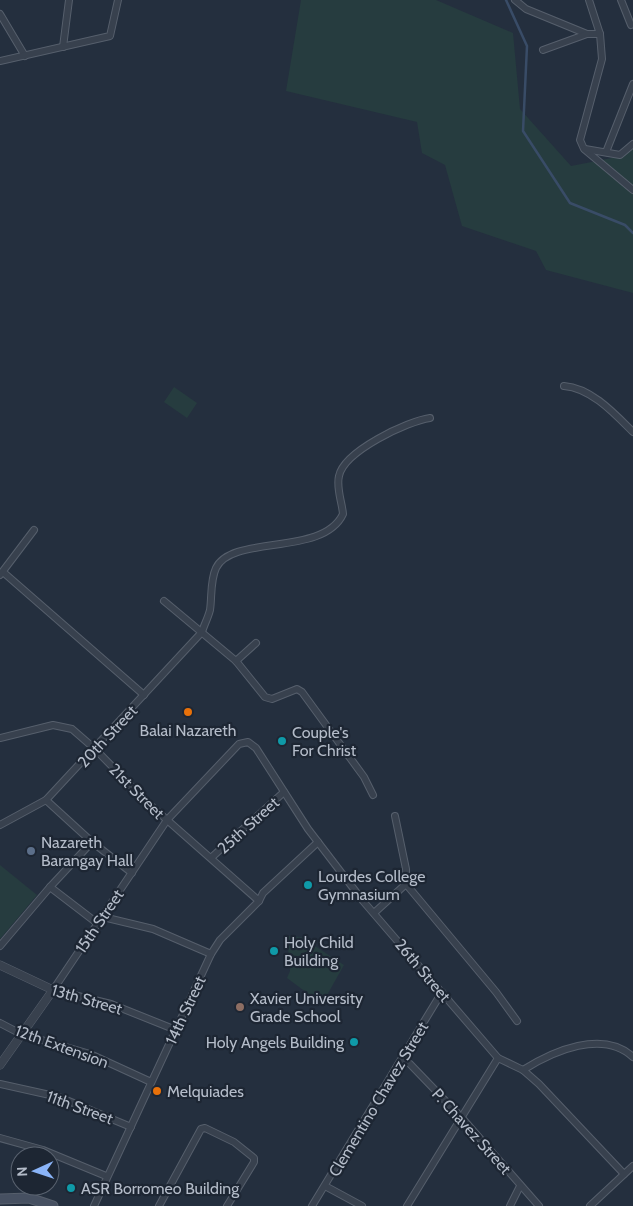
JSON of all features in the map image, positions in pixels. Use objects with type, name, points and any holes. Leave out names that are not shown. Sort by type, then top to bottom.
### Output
[{"type":"main road","points":[[0,1199],[28,1198],[53,1206]]},
{"type":"street","points":[[63,47],[69,0]]},
{"type":"street","points":[[0,61],[110,36],[118,0]]},
{"type":"street","points":[[515,0],[526,9],[587,34]]},
{"type":"street","points":[[588,0],[600,34],[601,67],[580,140],[584,149],[633,190]]},
{"type":"street","points":[[621,0],[631,25]]},
{"type":"street","points":[[0,14],[25,56]]},
{"type":"street","points":[[543,50],[587,34],[600,34]]},
{"type":"street","points":[[606,152],[633,84]]},
{"type":"street","points":[[584,149],[620,155],[633,144]]},
{"type":"street","points":[[564,386],[575,387],[590,395],[633,432]]},
{"type":"street","points":[[202,632],[209,614],[216,567],[224,559],[234,553],[304,541],[336,523],[343,514],[339,477],[347,462],[361,449],[409,423],[430,418]]},
{"type":"street","points":[[34,530],[1,574],[144,695]]},
{"type":"street","points":[[164,601],[236,661],[265,697],[272,699],[297,689],[302,692],[364,777],[373,795]]},
{"type":"street","name":"20th Street","points":[[0,825],[46,800],[202,632]]},
{"type":"street","points":[[236,661],[256,643]]},
{"type":"street","name":"21st Street","points":[[0,738],[33,729],[59,725],[72,729],[167,820],[212,857],[259,901]]},
{"type":"street","name":"26th Street","points":[[248,742],[256,748],[318,842],[374,913],[498,1058],[523,1070],[557,1102],[624,1174]]},
{"type":"street","name":"15th Street","points":[[0,1065],[103,917],[167,820],[239,744],[248,742]]},
{"type":"street","name":"25th Street","points":[[212,857],[284,792]]},
{"type":"street","points":[[46,800],[92,842],[132,873]]},
{"type":"street","points":[[395,816],[406,869],[406,884],[496,992],[517,1021]]},
{"type":"street","points":[[0,946],[50,887],[92,842]]},
{"type":"street","name":"14th Street","points":[[94,1206],[106,1176],[131,1127],[150,1082],[211,954],[220,940],[259,901],[264,893],[318,842]]},
{"type":"street","points":[[374,913],[406,884]]},
{"type":"street","points":[[50,887],[98,923]]},
{"type":"street","points":[[103,917],[154,929],[211,954]]},
{"type":"street","name":"13th Street","points":[[0,965],[53,990],[111,1004],[176,1030]]},
{"type":"street","name":"Clementino Chavez Street","points":[[312,1206],[442,992]]},
{"type":"street","name":"12th Extension","points":[[0,1023],[21,1034],[90,1054],[150,1082]]},
{"type":"street","points":[[523,1070],[557,1053],[596,1044],[617,1046],[633,1057]]},
{"type":"street","points":[[407,1206],[498,1058]]},
{"type":"street","name":"P. Chavez Street","points":[[402,1060],[410,1064],[462,1118],[539,1206]]},
{"type":"street","name":"11th Street","points":[[0,1084],[58,1096],[131,1127]]},
{"type":"street","points":[[158,1206],[201,1128],[205,1128],[234,1142],[254,1158],[254,1162],[227,1206]]},
{"type":"street","points":[[0,1138],[43,1150],[106,1176]]},
{"type":"street","points":[[590,1206],[633,1166]]},
{"type":"street","points":[[325,1186],[362,1206]]},
{"type":"street","points":[[510,1206],[520,1186]]},
{"type":"green space","points":[[301,0],[436,0],[513,33],[520,109],[571,166],[622,156],[633,144],[633,293],[546,270],[536,251],[462,226],[445,165],[422,153],[417,122],[286,91]]},
{"type":"green space","points":[[174,387],[197,403],[187,418],[164,402]]},
{"type":"green space","points":[[0,865],[37,895],[0,939]]},
{"type":"green space","points":[[287,936],[301,937],[344,965],[322,1004],[287,978],[290,971]]},
{"type":"waterway","points":[[506,0],[527,46],[523,131],[570,203],[625,225],[633,233]]},
{"type":"place","name":"Balai Nazareth","points":[[188,712]]},
{"type":"place","name":"Couple's For Christ","points":[[282,741]]},
{"type":"place","name":"Nazareth Barangay Hall","points":[[31,851]]},
{"type":"place","name":"Lourdes College Gymnasium","points":[[308,885]]},
{"type":"place","name":"Holy Child Building","points":[[274,951]]},
{"type":"place","name":"Xavier University Grade School","points":[[240,1007]]},
{"type":"place","name":"Holy Angels Building","points":[[354,1042]]},
{"type":"place","name":"Melquiades","points":[[157,1091]]},
{"type":"place","name":"ASR Borromeo Building","points":[[71,1188]]}]
